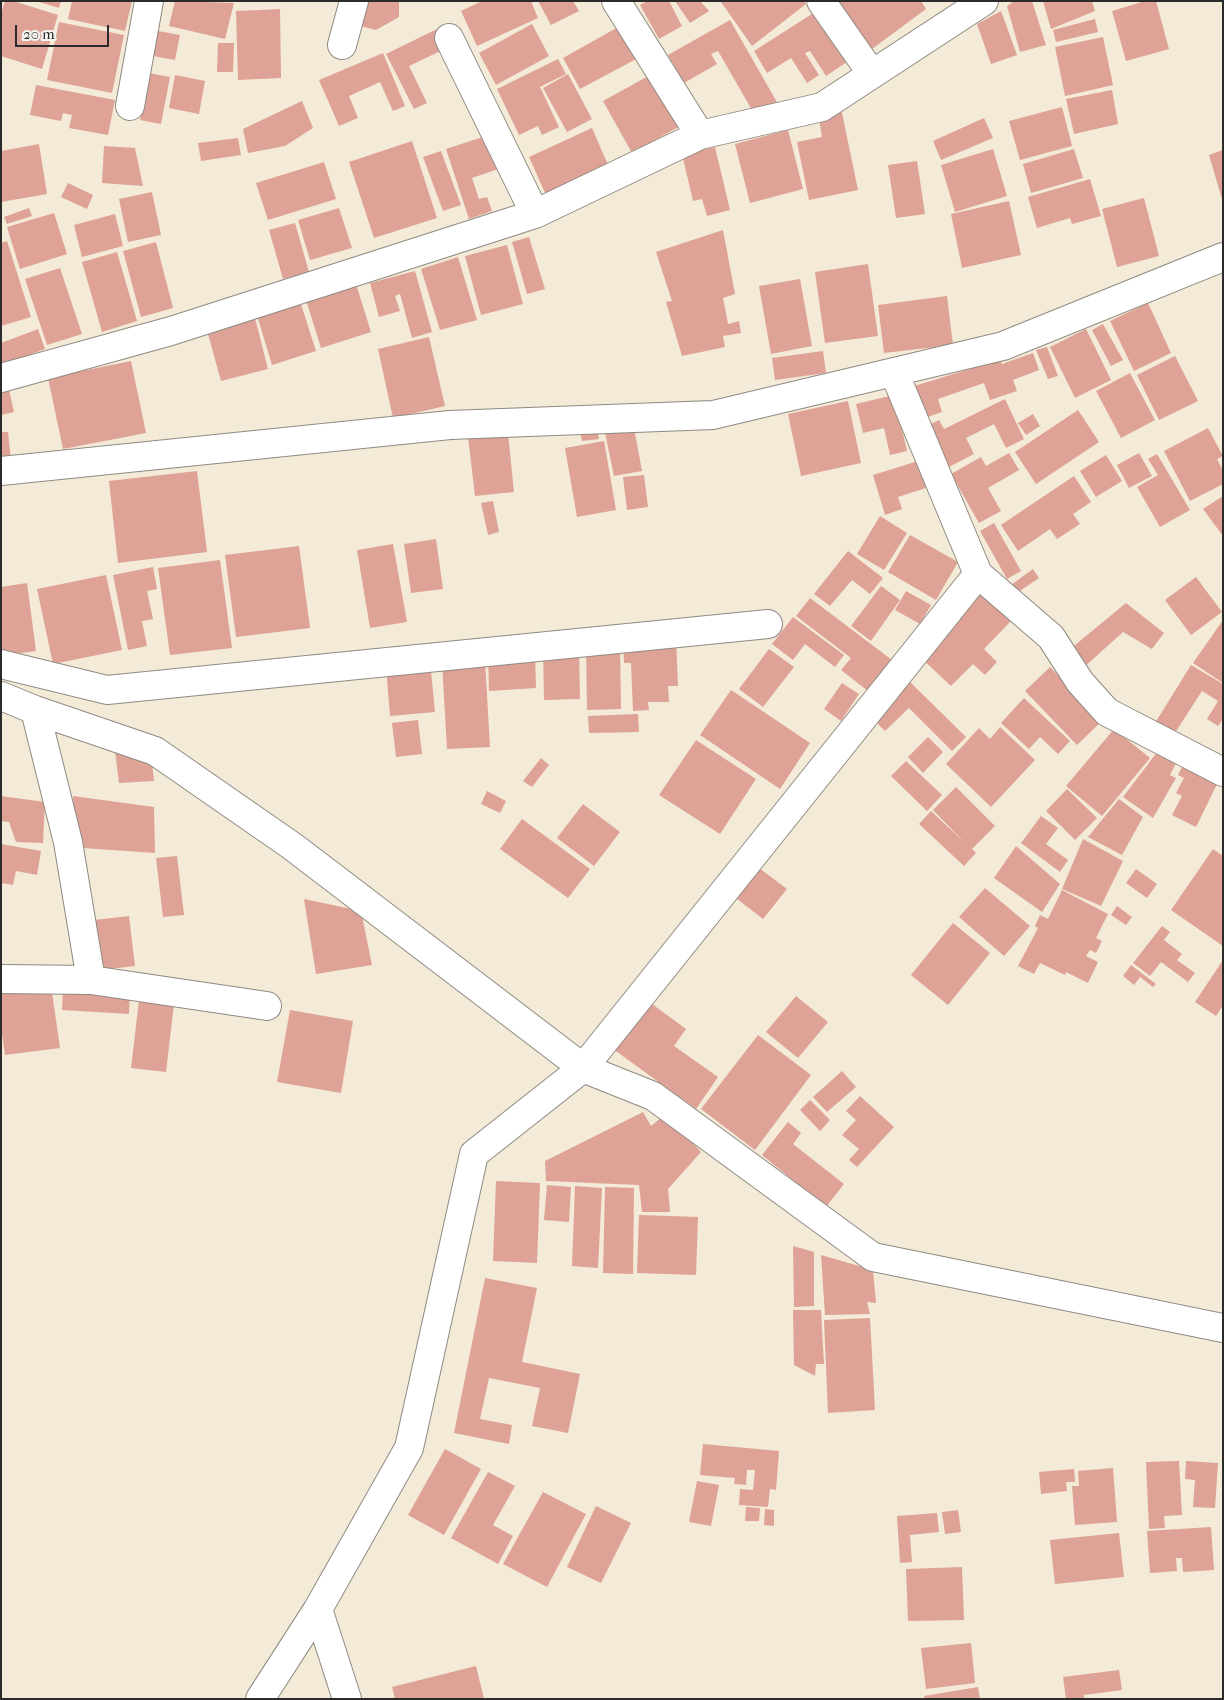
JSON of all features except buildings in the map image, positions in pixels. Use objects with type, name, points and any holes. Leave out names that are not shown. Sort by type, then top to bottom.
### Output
[{"type":"street","points":[[130,106],[149,1]]},
{"type":"street","points":[[342,45],[354,1]]},
{"type":"street","points":[[616,1],[700,135]]},
{"type":"street","points":[[821,1],[872,74]]},
{"type":"street","points":[[1,378],[172,331],[535,214],[700,135],[822,107],[984,1]]},
{"type":"street","points":[[449,38],[535,214]]},
{"type":"street","points":[[1,471],[450,425],[713,415],[1003,346],[1223,257]]},
{"type":"street","points":[[894,372],[978,574],[1051,637],[1080,682],[1107,712],[1223,772]]},
{"type":"street","points":[[260,1699],[318,1609],[409,1448],[474,1154],[583,1068],[978,574]]},
{"type":"street","points":[[1,664],[107,690],[768,624]]},
{"type":"street","points":[[106,734],[107,690]]},
{"type":"street","points":[[1,696],[35,710],[155,750],[276,835],[583,1068],[653,1096],[873,1257],[1223,1328]]},
{"type":"street","points":[[35,710],[68,842],[91,980]]},
{"type":"street","points":[[1,979],[91,980],[266,1006]]},
{"type":"street","points":[[318,1609],[346,1699]]}]
